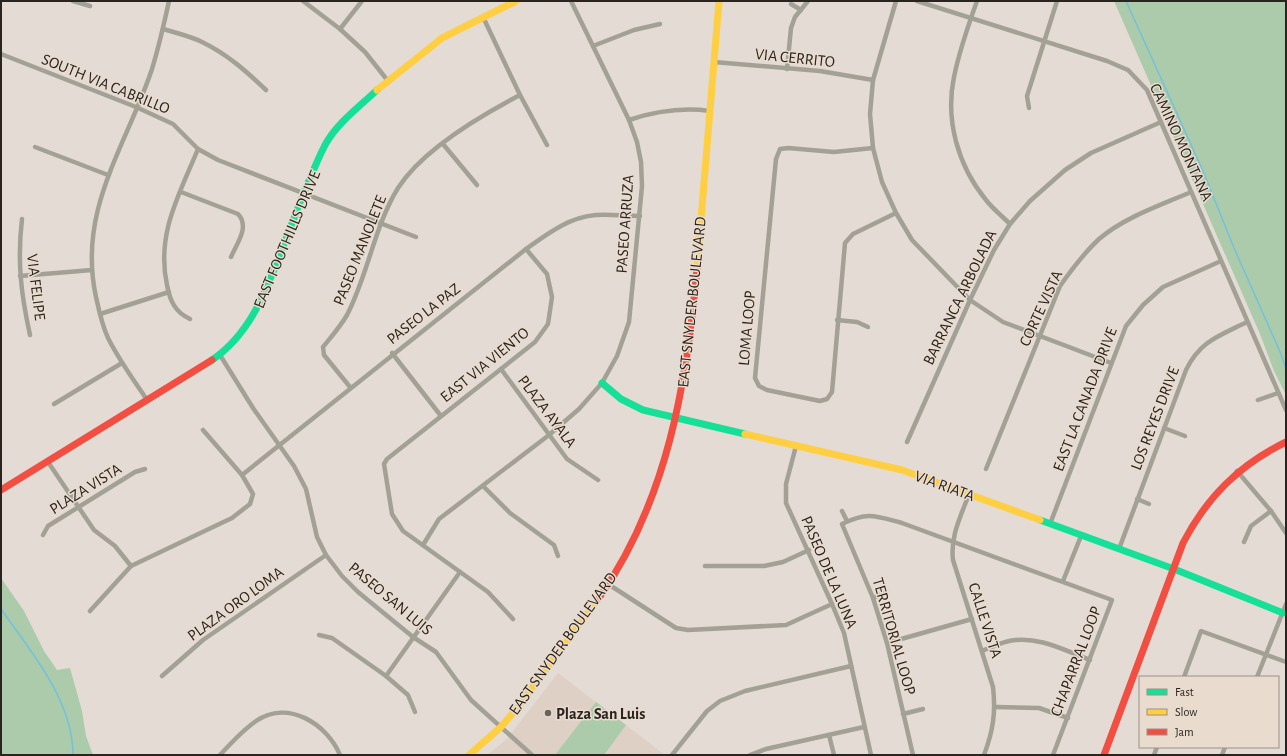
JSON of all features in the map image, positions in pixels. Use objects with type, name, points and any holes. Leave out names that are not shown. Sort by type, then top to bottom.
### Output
[{"type":"street","points":[[73,1],[90,6]]},
{"type":"street","points":[[147,400],[122,363],[108,337],[100,314],[92,270],[92,236],[98,208],[108,175],[152,70],[169,1]]},
{"type":"street","points":[[303,1],[340,29],[365,52],[388,81]]},
{"type":"street","points":[[340,29],[362,1]]},
{"type":"street","name":"EAST FOOTHILLS DRIVE","points":[[1,490],[220,355],[248,323],[262,301],[304,193],[326,144],[348,116],[388,81],[442,38],[516,1]]},
{"type":"street","name":"PASEO ARRUZA","points":[[423,545],[439,519],[549,436],[579,409],[602,383],[617,356],[629,322],[640,216],[642,186],[641,162],[637,142],[629,120],[571,1]]},
{"type":"street","name":"EAST SNYDER BOULEVARD","points":[[469,755],[501,727],[546,670],[608,584],[635,537],[660,473],[676,419],[686,370],[692,325],[719,1]]},
{"type":"street","points":[[788,69],[791,28],[795,18],[808,1]]},
{"type":"street","points":[[896,1],[873,80],[870,114],[873,148],[882,182],[896,213],[912,240],[970,300],[1003,322],[1111,363]]},
{"type":"street","name":"CAMINO MONTANA","points":[[917,1],[1107,61],[1128,70],[1147,90],[1286,410]]},
{"type":"street","points":[[976,1],[954,77],[951,102],[953,129],[958,152],[971,179],[986,201],[1010,224]]},
{"type":"street","points":[[1029,108],[1027,96],[1057,1]]},
{"type":"street","points":[[791,4],[801,10]]},
{"type":"street","points":[[484,18],[520,95],[547,145]]},
{"type":"street","points":[[593,46],[634,30],[660,24]]},
{"type":"street","points":[[163,29],[200,41],[222,52],[241,66],[266,90]]},
{"type":"street","name":"SOUTH VIA CABRILLO","points":[[1,54],[136,107],[173,124],[198,150],[218,160],[416,237]]},
{"type":"street","name":"VIA CERRITO","points":[[714,62],[820,71],[873,80]]},
{"type":"street","name":"PASEO MANOLETE","points":[[350,387],[324,355],[324,346],[338,330],[347,314],[382,224],[399,188],[418,164],[443,144],[480,116],[520,95]]},
{"type":"street","points":[[629,120],[649,113],[670,109],[710,111]]},
{"type":"street","name":"BARRANCA ARBOLADA","points":[[907,442],[970,300],[994,250],[1010,224],[1041,190],[1078,161],[1091,153],[1161,122]]},
{"type":"street","points":[[443,144],[477,186]]},
{"type":"street","points":[[35,147],[108,175]]},
{"type":"street","name":"LOMA LOOP","points":[[873,148],[834,152],[788,148],[780,150],[776,159],[755,378],[758,386],[767,390],[820,402],[827,399],[832,392],[837,320],[845,243],[853,234],[896,213]]},
{"type":"street","points":[[190,319],[180,315],[172,304],[164,270],[163,250],[167,226],[198,150]]},
{"type":"street","points":[[181,192],[238,214],[244,220],[244,228],[232,257]]},
{"type":"street","name":"CORTE VISTA","points":[[986,469],[1060,286],[1078,261],[1100,239],[1127,221],[1191,192]]},
{"type":"street","name":"PASEO LA PAZ","points":[[242,475],[350,387],[526,249],[558,226],[595,215],[640,216]]},
{"type":"street","name":"VIA FELIPE","points":[[22,218],[19,247],[20,276],[22,300],[30,335]]},
{"type":"street","name":"EAST VIA VIENTO","points":[[513,619],[488,592],[403,531],[392,514],[384,464],[388,458],[535,342],[548,324],[552,297],[547,274],[526,249]]},
{"type":"street","name":"EAST LA CANADA DRIVE","points":[[1050,524],[1126,326],[1143,305],[1163,287],[1221,261]]},
{"type":"street","points":[[20,276],[92,270]]},
{"type":"street","points":[[100,314],[169,292]]},
{"type":"street","points":[[837,320],[857,322],[868,327]]},
{"type":"street","name":"LOS REYES DRIVE","points":[[1119,549],[1186,370],[1193,356],[1211,340],[1247,322]]},
{"type":"street","points":[[392,354],[441,416]]},
{"type":"street","name":"PASEO SAN LUIS","points":[[220,355],[253,408],[280,444],[294,466],[306,489],[317,536],[326,554],[342,576],[358,592],[413,637],[436,652],[471,700],[532,755]]},
{"type":"street","points":[[54,404],[122,363]]},
{"type":"street","name":"PLAZA AYALA","points":[[501,369],[567,459],[598,480]]},
{"type":"street","name":"VIA RIATA","points":[[602,383],[621,398],[643,410],[676,419],[902,470],[1174,569],[1282,613]]},
{"type":"street","points":[[1258,400],[1278,393]]},
{"type":"street","points":[[1164,428],[1185,436]]},
{"type":"street","points":[[90,610],[131,566],[232,518],[250,504],[253,494],[242,475],[203,430]]},
{"type":"street","points":[[1104,755],[1183,543],[1193,522],[1220,488],[1237,471],[1253,459],[1286,442]]},
{"type":"street","name":"PASEO DE LA LUNA","points":[[796,446],[786,484],[786,503],[809,550],[844,633],[871,755]]},
{"type":"street","points":[[48,462],[94,530],[115,546],[131,566]]},
{"type":"street","name":"PLAZA VISTA","points":[[43,535],[48,526],[77,507],[135,472],[145,469]]},
{"type":"street","points":[[1237,471],[1271,511],[1286,533]]},
{"type":"street","points":[[483,486],[510,513],[554,545],[558,556]]},
{"type":"street","name":"CALLE VISTA","points":[[969,494],[952,541],[953,560],[993,687],[996,707],[992,734],[984,755]]},
{"type":"street","points":[[1137,499],[1149,504]]},
{"type":"street","points":[[842,511],[847,521],[857,516],[877,516],[952,541]]},
{"type":"street","points":[[1244,542],[1252,526],[1271,511]]},
{"type":"street","name":"TERRITORIAL LOOP","points":[[847,521],[842,524],[873,598],[887,643],[913,755]]},
{"type":"street","points":[[1063,582],[1081,536]]},
{"type":"street","name":"CHAPARRAL LOOP","points":[[952,541],[1112,600],[1053,755]]},
{"type":"street","points":[[705,566],[764,566],[783,562],[809,550]]},
{"type":"street","name":"PLAZA ORO LOMA","points":[[162,676],[203,640],[326,554]]},
{"type":"street","points":[[386,676],[460,572]]},
{"type":"street","points":[[608,584],[676,628],[688,630],[786,625],[832,604]]},
{"type":"street","points":[[873,598],[886,592]]},
{"type":"street","points":[[1257,676],[1286,604]]},
{"type":"street","points":[[887,643],[972,619]]},
{"type":"street","points":[[1184,676],[1201,631],[1286,662]]},
{"type":"street","points":[[319,635],[332,638],[386,676],[408,695],[415,712]]},
{"type":"street","points":[[982,651],[1008,641],[1031,639],[1090,660]]},
{"type":"street","points":[[672,755],[707,711],[720,700],[745,691],[851,666]]},
{"type":"street","points":[[996,707],[1039,708],[1068,718]]},
{"type":"street","points":[[903,714],[923,709]]},
{"type":"street","points":[[220,755],[256,721],[270,715],[284,713],[300,716],[316,723],[326,733],[340,755]]},
{"type":"street","points":[[750,755],[766,749],[864,728]]},
{"type":"street","points":[[830,736],[834,755]]},
{"type":"shaded area","points":[[558,673],[665,755],[487,755],[506,740]]},
{"type":"green space","points":[[1114,1],[1286,1],[1286,395],[1274,371],[1260,334]]},
{"type":"green space","points":[[1,578],[24,611],[44,651],[57,670],[70,668],[82,711],[86,736],[93,755],[1,755]]},
{"type":"green space","points":[[596,702],[626,725],[604,755],[555,755]]},
{"type":"waterway","points":[[1126,1],[1203,171],[1286,369]]},
{"type":"waterway","points":[[1,609],[37,660],[58,696],[66,715],[71,735],[73,755]]},
{"type":"traffic: fast","points":[[212,360],[237,338],[255,312],[269,283],[307,184],[325,145],[342,122],[377,90]]},
{"type":"traffic: fast","points":[[602,383],[621,399],[643,410],[745,434]]},
{"type":"traffic: fast","points":[[1040,520],[1174,569],[1283,613]]},
{"type":"traffic: slow","points":[[377,90],[442,38],[516,1]]},
{"type":"traffic: slow","points":[[697,268],[719,1]]},
{"type":"traffic: slow","points":[[745,434],[902,470],[1040,520]]},
{"type":"traffic: slow","points":[[469,755],[501,727],[517,708],[599,598]]},
{"type":"traffic: jam","points":[[599,598],[622,561],[642,522],[657,482],[670,440],[680,398],[687,355],[697,268]]},
{"type":"traffic: jam","points":[[1,490],[212,360]]},
{"type":"traffic: jam","points":[[1104,755],[1183,543],[1192,526],[1214,497],[1239,472],[1253,461],[1286,442]]},
{"type":"place","name":"Plaza San Luis","points":[[548,713]]}]
